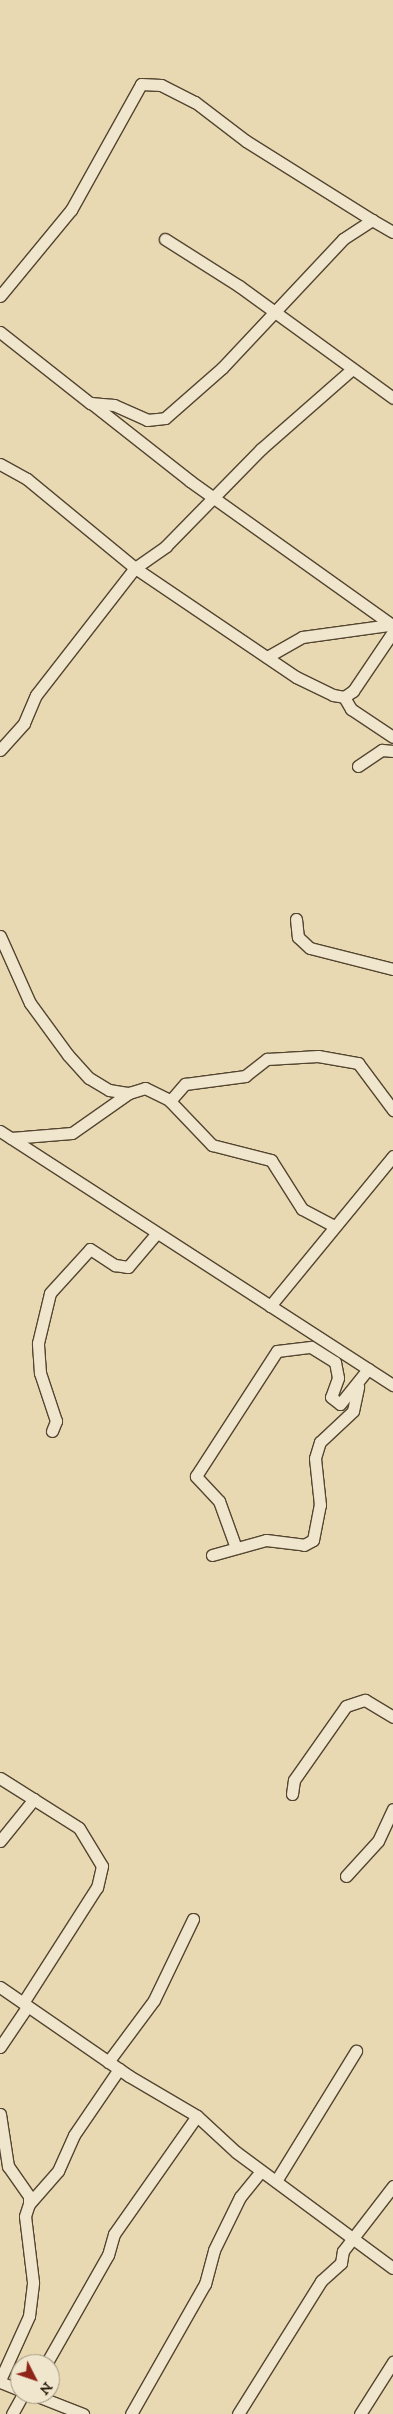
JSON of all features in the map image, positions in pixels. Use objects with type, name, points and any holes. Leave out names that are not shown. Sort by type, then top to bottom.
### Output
[{"type":"street","points":[[0,296],[71,210],[141,84],[161,86],[195,102],[246,141],[321,184],[372,220],[393,232]]},
{"type":"street","points":[[90,403],[114,405],[147,420],[165,418],[222,368],[342,239],[372,220]]},
{"type":"street","points":[[165,239],[275,311],[393,398]]},
{"type":"street","points":[[0,332],[211,497],[392,628]]},
{"type":"street","points":[[0,750],[24,723],[36,695],[135,568],[166,546],[211,497],[352,369]]},
{"type":"street","points":[[0,464],[27,479],[135,568],[296,677],[344,697],[351,709],[393,737]]},
{"type":"street","points":[[268,657],[302,637],[392,628]]},
{"type":"street","points":[[344,697],[392,628]]},
{"type":"street","points":[[358,766],[382,750],[393,751]]},
{"type":"street","points":[[296,919],[298,937],[310,948],[374,966],[393,968]]},
{"type":"street","points":[[0,936],[30,1003],[68,1055],[89,1078],[109,1090],[129,1093]]},
{"type":"street","points":[[374,966],[393,960]]},
{"type":"street","points":[[170,1101],[185,1084],[245,1076],[273,1057],[318,1056],[358,1063],[393,1110]]},
{"type":"street","points":[[11,1138],[72,1133],[129,1093],[145,1088],[170,1101],[212,1145],[271,1160],[302,1209],[334,1226]]},
{"type":"street","points":[[0,1131],[90,1186],[156,1234],[393,1386]]},
{"type":"street","points":[[270,1306],[393,1156]]},
{"type":"street","points":[[52,1430],[56,1421],[40,1373],[38,1343],[50,1293],[90,1249],[114,1265],[128,1267],[156,1234]]},
{"type":"street","points":[[236,1548],[220,1501],[196,1476],[277,1351],[311,1347],[335,1362],[338,1378],[331,1397],[340,1404],[368,1369]]},
{"type":"street","points":[[212,1555],[266,1540],[304,1545],[313,1540],[320,1505],[315,1458],[320,1442],[353,1411],[358,1382]]},
{"type":"street","points":[[292,1794],[294,1780],[346,1706],[365,1700],[393,1717]]},
{"type":"street","points":[[0,1778],[87,1836],[102,1874],[0,2047]]},
{"type":"street","points":[[0,1841],[34,1800]]},
{"type":"street","points":[[346,1876],[378,1841],[393,1809]]},
{"type":"street","points":[[108,2062],[154,2000],[193,1919]]},
{"type":"street","points":[[0,1986],[108,2062],[197,2116],[261,2171],[393,2268]]},
{"type":"street","points":[[276,2182],[356,2051]]},
{"type":"street","points":[[29,2204],[58,2171],[74,2135],[119,2069]]},
{"type":"street","points":[[0,2114],[8,2166],[29,2196],[26,2216],[34,2282],[29,2316],[0,2381]]},
{"type":"street","points":[[52,2354],[108,2255],[114,2234],[197,2116]]},
{"type":"street","points":[[132,2414],[205,2284],[214,2250],[240,2197],[261,2171]]},
{"type":"street","points":[[238,2414],[321,2281],[355,2241],[393,2186]]},
{"type":"street","points":[[360,2414],[393,2362]]},
{"type":"street","points":[[12,2414],[21,2404]]},
{"type":"street","points":[[56,2404],[83,2414]]}]
